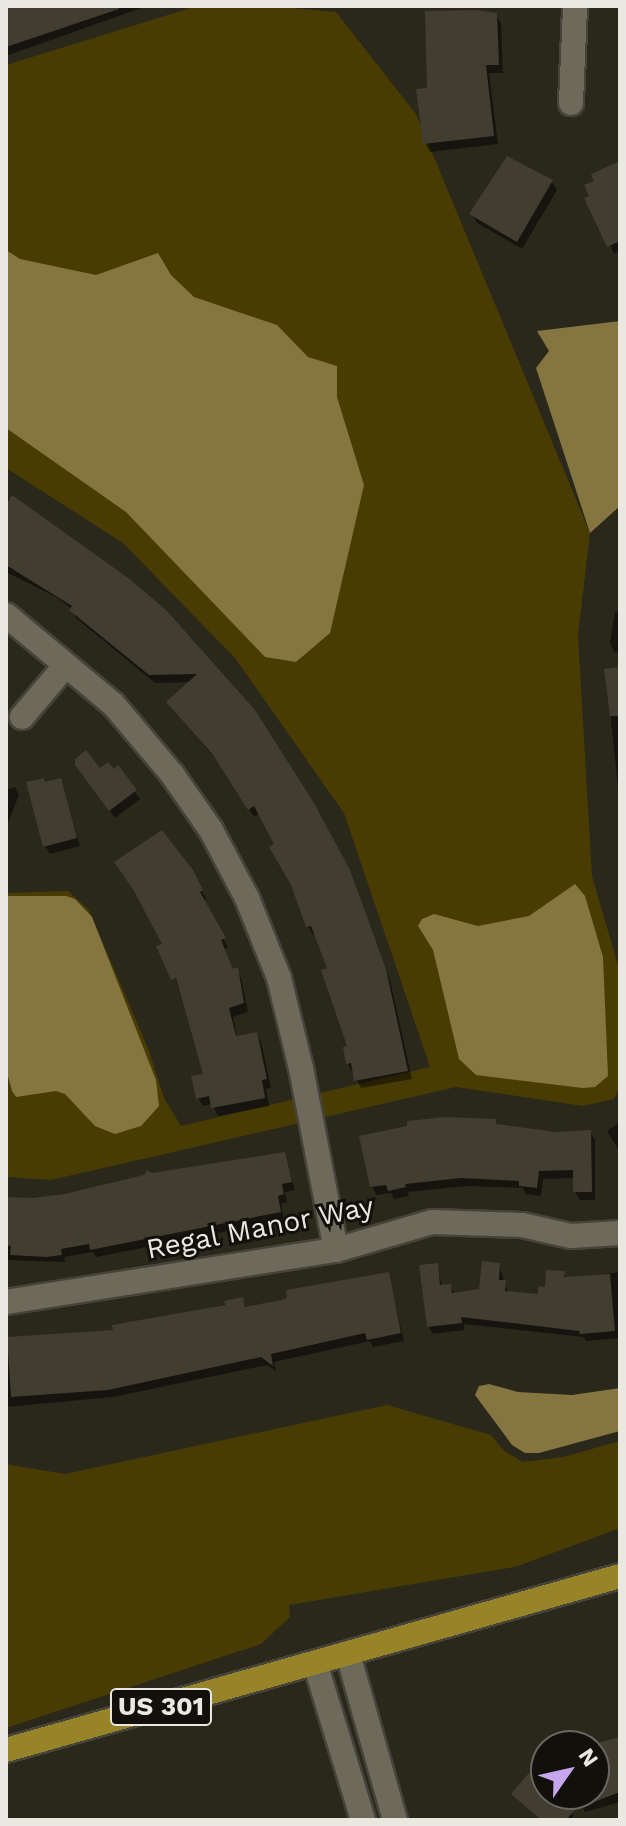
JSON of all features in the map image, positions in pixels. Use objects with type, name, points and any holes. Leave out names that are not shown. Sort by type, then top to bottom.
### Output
[{"type":"main road","name":"US 301","points":[[6,1750],[620,1576]]},
{"type":"street","points":[[571,103],[575,6]]},
{"type":"street","points":[[6,615],[113,704],[172,774],[211,830],[247,898],[282,993],[336,1250]]},
{"type":"street","points":[[22,717],[66,665]]},
{"type":"street","name":"Regal Manor Way","points":[[6,1302],[336,1250],[432,1222],[522,1225],[571,1236],[620,1233]]},
{"type":"street","points":[[348,1654],[395,1820]]},
{"type":"street","points":[[315,1663],[363,1820]]},
{"type":"shaded area","points":[[197,6],[268,6],[336,12],[416,114],[590,533],[578,635],[592,876],[620,972],[620,1085],[614,1099],[583,1106],[456,1087],[51,1180],[6,1177],[6,893],[68,891],[89,910],[149,1051],[164,1098],[181,1126],[430,1067],[344,813],[235,658],[123,543],[6,468],[6,65]]},
{"type":"shaded area","points":[[6,250],[20,259],[96,275],[158,253],[171,275],[194,297],[277,325],[308,357],[337,366],[337,397],[364,485],[330,633],[296,662],[265,657],[126,512],[6,428]]},
{"type":"shaded area","points":[[620,321],[620,506],[590,533],[536,368],[549,351],[537,331]]},
{"type":"shaded area","points":[[575,884],[585,896],[603,957],[608,1076],[595,1087],[583,1088],[476,1075],[459,1059],[433,950],[418,926],[422,919],[434,914],[478,926],[529,916]]},
{"type":"shaded area","points":[[6,896],[66,896],[75,899],[92,917],[156,1080],[159,1106],[141,1126],[115,1134],[95,1126],[65,1094],[56,1091],[16,1097],[12,1091],[6,1069]]},
{"type":"shaded area","points":[[489,1384],[518,1392],[572,1395],[620,1388],[620,1431],[539,1453],[525,1453],[512,1445],[475,1395],[479,1386]]},
{"type":"shaded area","points":[[387,1405],[491,1435],[504,1451],[523,1462],[563,1457],[620,1441],[620,1528],[515,1567],[289,1605],[290,1617],[261,1644],[6,1728],[6,1464],[65,1474]]},
{"type":"building","points":[[6,6],[118,6],[119,9],[6,47]]},
{"type":"building","points":[[476,10],[497,13],[499,65],[486,65],[494,136],[423,144],[416,89],[427,88],[425,11]]},
{"type":"building","points":[[507,156],[553,180],[517,242],[469,214]]},
{"type":"building","points":[[620,161],[620,241],[607,247],[584,198],[589,196],[584,185],[594,181],[591,174]]},
{"type":"building","points":[[12,495],[131,580],[167,611],[255,710],[314,803],[350,870],[386,969],[408,1071],[354,1081],[351,1063],[346,1064],[343,1047],[347,1046],[321,970],[327,968],[311,926],[306,927],[291,885],[269,847],[274,844],[254,806],[248,810],[213,755],[166,702],[197,674],[149,675],[69,610],[72,606],[6,565],[6,505]]},
{"type":"building","points":[[620,667],[620,716],[610,716],[604,669]]},
{"type":"building","points":[[86,750],[100,768],[108,762],[114,769],[118,765],[137,790],[109,811],[75,765],[75,759]]},
{"type":"building","points":[[44,778],[45,782],[61,778],[77,838],[43,847],[26,782]]},
{"type":"building","points":[[162,830],[193,870],[203,890],[200,892],[226,938],[221,940],[233,969],[238,967],[244,1003],[229,1008],[236,1036],[257,1032],[267,1079],[262,1080],[265,1098],[211,1108],[209,1096],[196,1099],[191,1076],[203,1074],[176,978],[171,980],[156,946],[162,944],[134,891],[114,862]]},
{"type":"building","points":[[445,1117],[496,1119],[496,1124],[556,1132],[591,1130],[592,1192],[573,1192],[573,1170],[539,1171],[537,1188],[519,1186],[519,1181],[461,1178],[405,1184],[406,1187],[388,1191],[386,1185],[370,1187],[359,1136],[407,1126],[407,1121]]},
{"type":"building","points":[[285,1152],[292,1182],[282,1184],[284,1194],[278,1196],[281,1212],[90,1250],[89,1244],[61,1249],[62,1255],[47,1257],[10,1255],[11,1246],[6,1245],[6,1197],[64,1194],[144,1175],[147,1170],[152,1173]]},
{"type":"building","points":[[482,1261],[500,1263],[499,1280],[506,1280],[505,1291],[538,1294],[538,1286],[545,1287],[546,1270],[565,1271],[564,1277],[610,1274],[615,1331],[580,1334],[579,1331],[461,1317],[462,1323],[427,1327],[419,1265],[438,1263],[440,1285],[451,1284],[452,1293],[479,1289]]},
{"type":"building","points":[[389,1272],[401,1333],[367,1340],[365,1333],[271,1354],[273,1366],[261,1357],[108,1390],[11,1397],[7,1337],[113,1330],[112,1325],[225,1305],[224,1301],[243,1297],[245,1307],[287,1298],[286,1290]]},
{"type":"building","points":[[620,1737],[620,1792],[610,1796],[610,1740]]},
{"type":"building","points":[[529,1773],[530,1810],[575,1810],[566,1820],[541,1820],[511,1794]]}]
